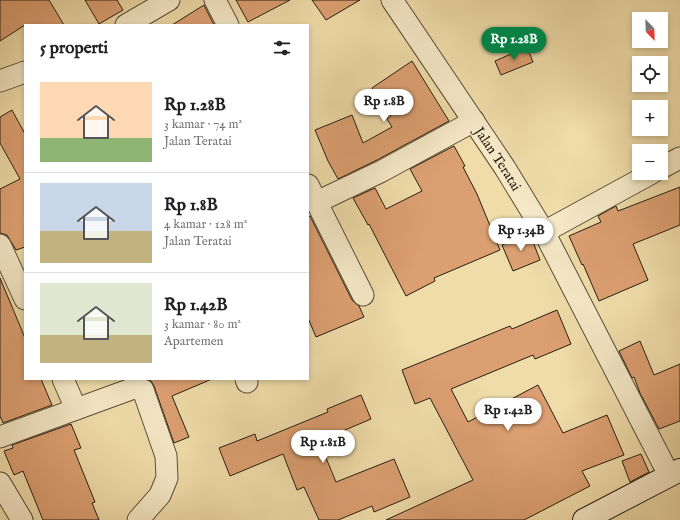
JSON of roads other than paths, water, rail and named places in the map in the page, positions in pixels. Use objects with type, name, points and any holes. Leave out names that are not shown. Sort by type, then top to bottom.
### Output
[{"type":"street","points":[[128,24],[169,0]]},
{"type":"street","points":[[215,0],[227,24]]},
{"type":"street","name":"Jalan Teratai","points":[[392,0],[505,168],[544,232],[674,473]]},
{"type":"street","points":[[0,81],[24,72]]},
{"type":"street","points":[[363,295],[312,194],[382,171],[474,121]]},
{"type":"street","points":[[668,164],[680,158]]},
{"type":"street","points":[[544,232],[639,180]]},
{"type":"street","points":[[0,245],[24,297]]},
{"type":"street","points":[[63,380],[76,409]]},
{"type":"street","points":[[0,438],[134,388],[142,390],[166,456],[167,478],[160,495],[138,520]]},
{"type":"street","points":[[589,519],[674,473]]},
{"type":"street","points":[[0,483],[22,520]]}]
